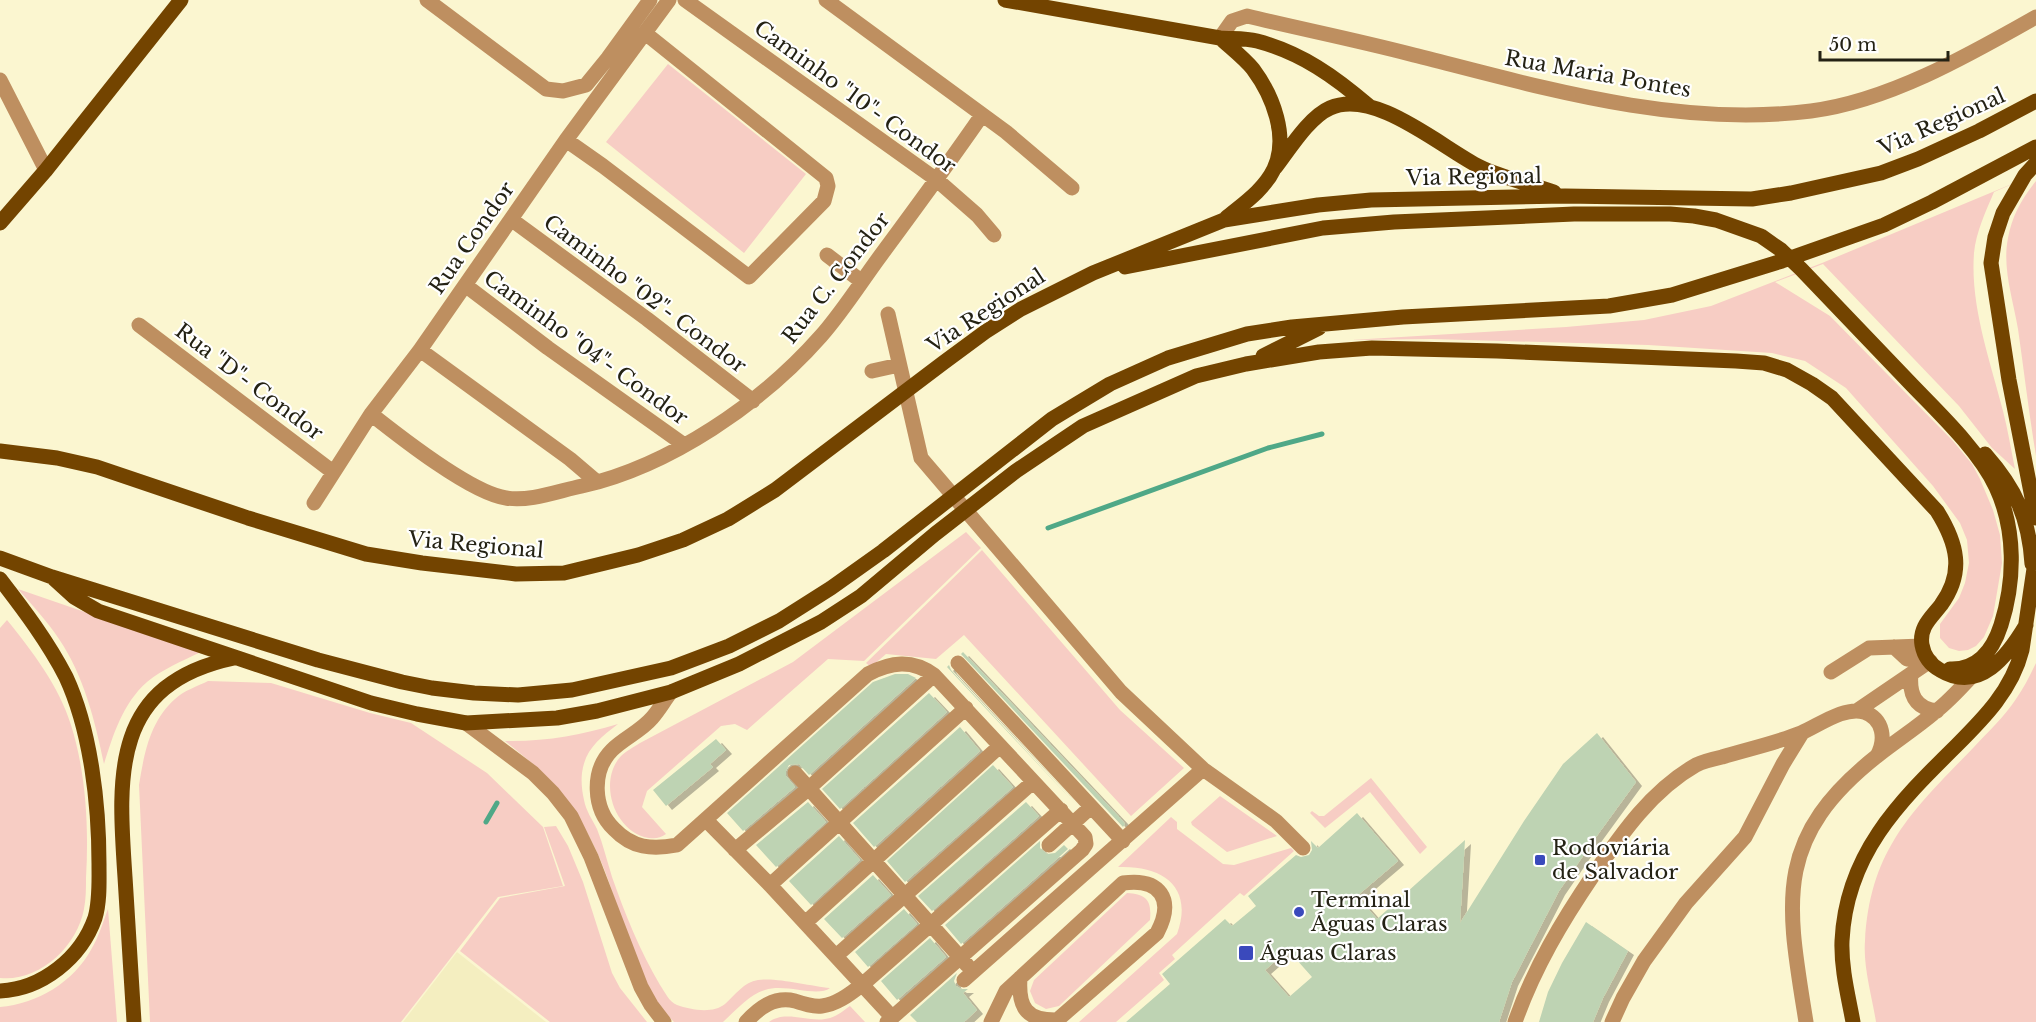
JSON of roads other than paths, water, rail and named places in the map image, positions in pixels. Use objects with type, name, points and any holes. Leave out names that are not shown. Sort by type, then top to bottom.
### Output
[{"type":"main road","points":[[0,223],[46,170],[181,0]]},
{"type":"main road","points":[[1005,0],[1220,38],[1256,40],[1299,56],[1335,77],[1369,106]]},
{"type":"main road","points":[[1220,38],[1253,68],[1277,115],[1281,141],[1275,168]]},
{"type":"main road","name":"Via Regional","points":[[0,451],[57,458],[97,467],[259,522],[366,554],[516,574],[564,573],[638,555],[683,540],[729,519],[775,490],[985,332],[1021,309],[1093,273],[1224,220],[1318,205],[1371,200],[1565,196],[1752,199],[1791,193],[1881,173],[1979,131],[2036,101]]},
{"type":"main road","points":[[1224,220],[1262,186],[1317,116],[1331,107],[1348,104],[1369,106],[1396,117],[1481,167],[1565,196]]},
{"type":"main road","points":[[0,558],[52,577],[318,660],[402,682],[485,694],[518,695],[572,690],[671,668],[729,646],[779,621],[883,551],[1052,419],[1110,384],[1168,358],[1248,334],[1330,323],[1609,306],[1672,295],[1782,261],[1884,225],[2036,147]]},
{"type":"main road","points":[[2036,163],[2025,175],[2003,213],[1995,237],[1991,263],[2001,334],[2036,518]]},
{"type":"main road","points":[[1093,273],[1323,228],[1394,222],[1574,214],[1670,214],[1694,216],[1740,228],[1761,236],[1802,269],[1949,423],[1989,459],[2015,496],[2028,527],[2033,573]]},
{"type":"main road","points":[[1246,364],[1330,323]]},
{"type":"main road","points":[[52,577],[74,597],[98,611],[371,703],[466,723],[557,718],[597,711],[671,692],[739,664],[821,622],[861,596],[935,534],[1016,471],[1083,426],[1197,376],[1246,364],[1319,351],[1372,348],[1736,361],[1764,363],[1786,370],[1832,398],[1936,511],[1949,530],[1956,564],[1953,582],[1922,631],[1922,646],[1933,664],[1953,676],[1971,677],[1994,667],[2006,655],[2026,624]]},
{"type":"main road","points":[[1933,664],[1958,669],[1978,663],[1987,654],[2000,628],[2010,579],[2010,538],[2002,504],[1986,470],[1949,423]]},
{"type":"main road","points":[[1853,1022],[1844,973],[1842,943],[1845,910],[1857,868],[1875,837],[1897,807],[2000,699],[2019,662],[2036,555]]},
{"type":"main road","points":[[0,579],[33,621],[66,678],[88,748],[99,835],[99,893],[95,918],[84,941],[53,973],[33,985],[0,991]]},
{"type":"main road","points":[[134,1022],[122,833],[122,776],[126,753],[133,730],[145,709],[162,689],[202,667],[237,657]]},
{"type":"street","points":[[428,0],[546,89],[563,91],[586,85],[650,0]]},
{"type":"street","name":"Rua Condor","points":[[314,503],[371,414],[420,350],[566,140],[669,0]]},
{"type":"street","name":"Caminho \"10\"- Condor","points":[[685,0],[937,180],[977,215],[994,235]]},
{"type":"street","points":[[826,0],[1006,132],[1072,188]]},
{"type":"street","name":"Rua Maria Pontes","points":[[1220,38],[1232,21],[1247,16],[1410,54],[1498,78],[1657,110],[1711,114],[1772,113],[1812,111],[1885,92],[1950,63],[2036,17]]},
{"type":"street","points":[[566,140],[749,277],[824,201],[828,186],[826,178],[645,33]]},
{"type":"street","points":[[0,80],[46,170]]},
{"type":"street","name":"Rua C. Condor","points":[[371,414],[470,483],[505,498],[519,499],[597,482],[647,463],[753,401],[806,353],[823,334],[937,180],[982,115]]},
{"type":"street","name":"Caminho \"02\"- Condor","points":[[512,220],[601,288],[647,319],[753,401]]},
{"type":"street","points":[[827,255],[861,281]]},
{"type":"street","name":"Caminho \"04\"- Condor","points":[[465,285],[548,348],[683,444]]},
{"type":"street","points":[[888,314],[921,458],[1121,692],[1203,769],[1276,821],[1304,848]]},
{"type":"street","name":"Rua \"D\"- Condor","points":[[139,325],[333,472]]},
{"type":"street","points":[[420,350],[597,482]]},
{"type":"street","points":[[873,371],[899,365]]},
{"type":"street","points":[[1831,672],[1869,648],[1922,646]]},
{"type":"street","points":[[1894,647],[1907,659],[1933,664]]},
{"type":"street","points":[[671,692],[650,720],[611,751],[602,764],[598,779],[601,811],[608,824],[630,842],[645,848],[677,845],[868,674],[883,666],[901,663],[924,668],[934,675],[1074,823],[1085,837],[1086,844],[1082,850],[890,1019],[863,984],[706,820]]},
{"type":"street","points":[[958,663],[1123,842]]},
{"type":"street","points":[[1515,1022],[1539,963],[1567,914],[1614,845],[1653,798],[1677,777],[1699,764],[1802,733],[1833,717],[1858,710],[1911,674],[1933,664]]},
{"type":"street","points":[[1911,674],[1912,696],[1919,705],[1928,710],[1937,711]]},
{"type":"street","points":[[735,850],[808,789],[934,675]]},
{"type":"street","points":[[1806,1022],[1793,940],[1792,906],[1797,861],[1807,835],[1819,814],[1876,756],[1937,711],[1971,677]]},
{"type":"street","points":[[770,885],[966,708]]},
{"type":"street","points":[[1858,710],[1870,714],[1883,731],[1881,748],[1876,756]]},
{"type":"street","points":[[466,723],[533,773],[554,793],[571,816],[591,857],[637,977],[651,1005],[664,1022]]},
{"type":"street","points":[[1612,1022],[1644,961],[1686,903],[1745,837],[1802,733]]},
{"type":"street","points":[[805,923],[999,746]]},
{"type":"street","points":[[795,773],[932,925],[960,958],[968,976],[1123,842],[1203,769]]},
{"type":"street","points":[[836,956],[1033,782]]},
{"type":"street","points":[[1049,845],[1091,807]]},
{"type":"street","points":[[746,1022],[772,1002],[790,1000],[814,1006],[839,1001],[863,984],[932,925],[1061,810]]},
{"type":"street","points":[[991,1022],[1006,991],[1020,978],[1123,883],[1137,881],[1149,884],[1159,891],[1165,903],[1165,919],[1157,933],[1056,1021],[1034,1016],[1024,1007],[1019,996],[1020,978]]},
{"type":"waterway","points":[[1048,528],[1268,448],[1322,434]]},
{"type":"waterway","points":[[486,822],[497,803]]},
{"type":"place","name":"Rodoviária de Salvador","points":[[1540,860]]},
{"type":"place","name":"Terminal Águas Claras","points":[[1299,912]]},
{"type":"place","name":"Águas Claras","points":[[1246,953]]}]
